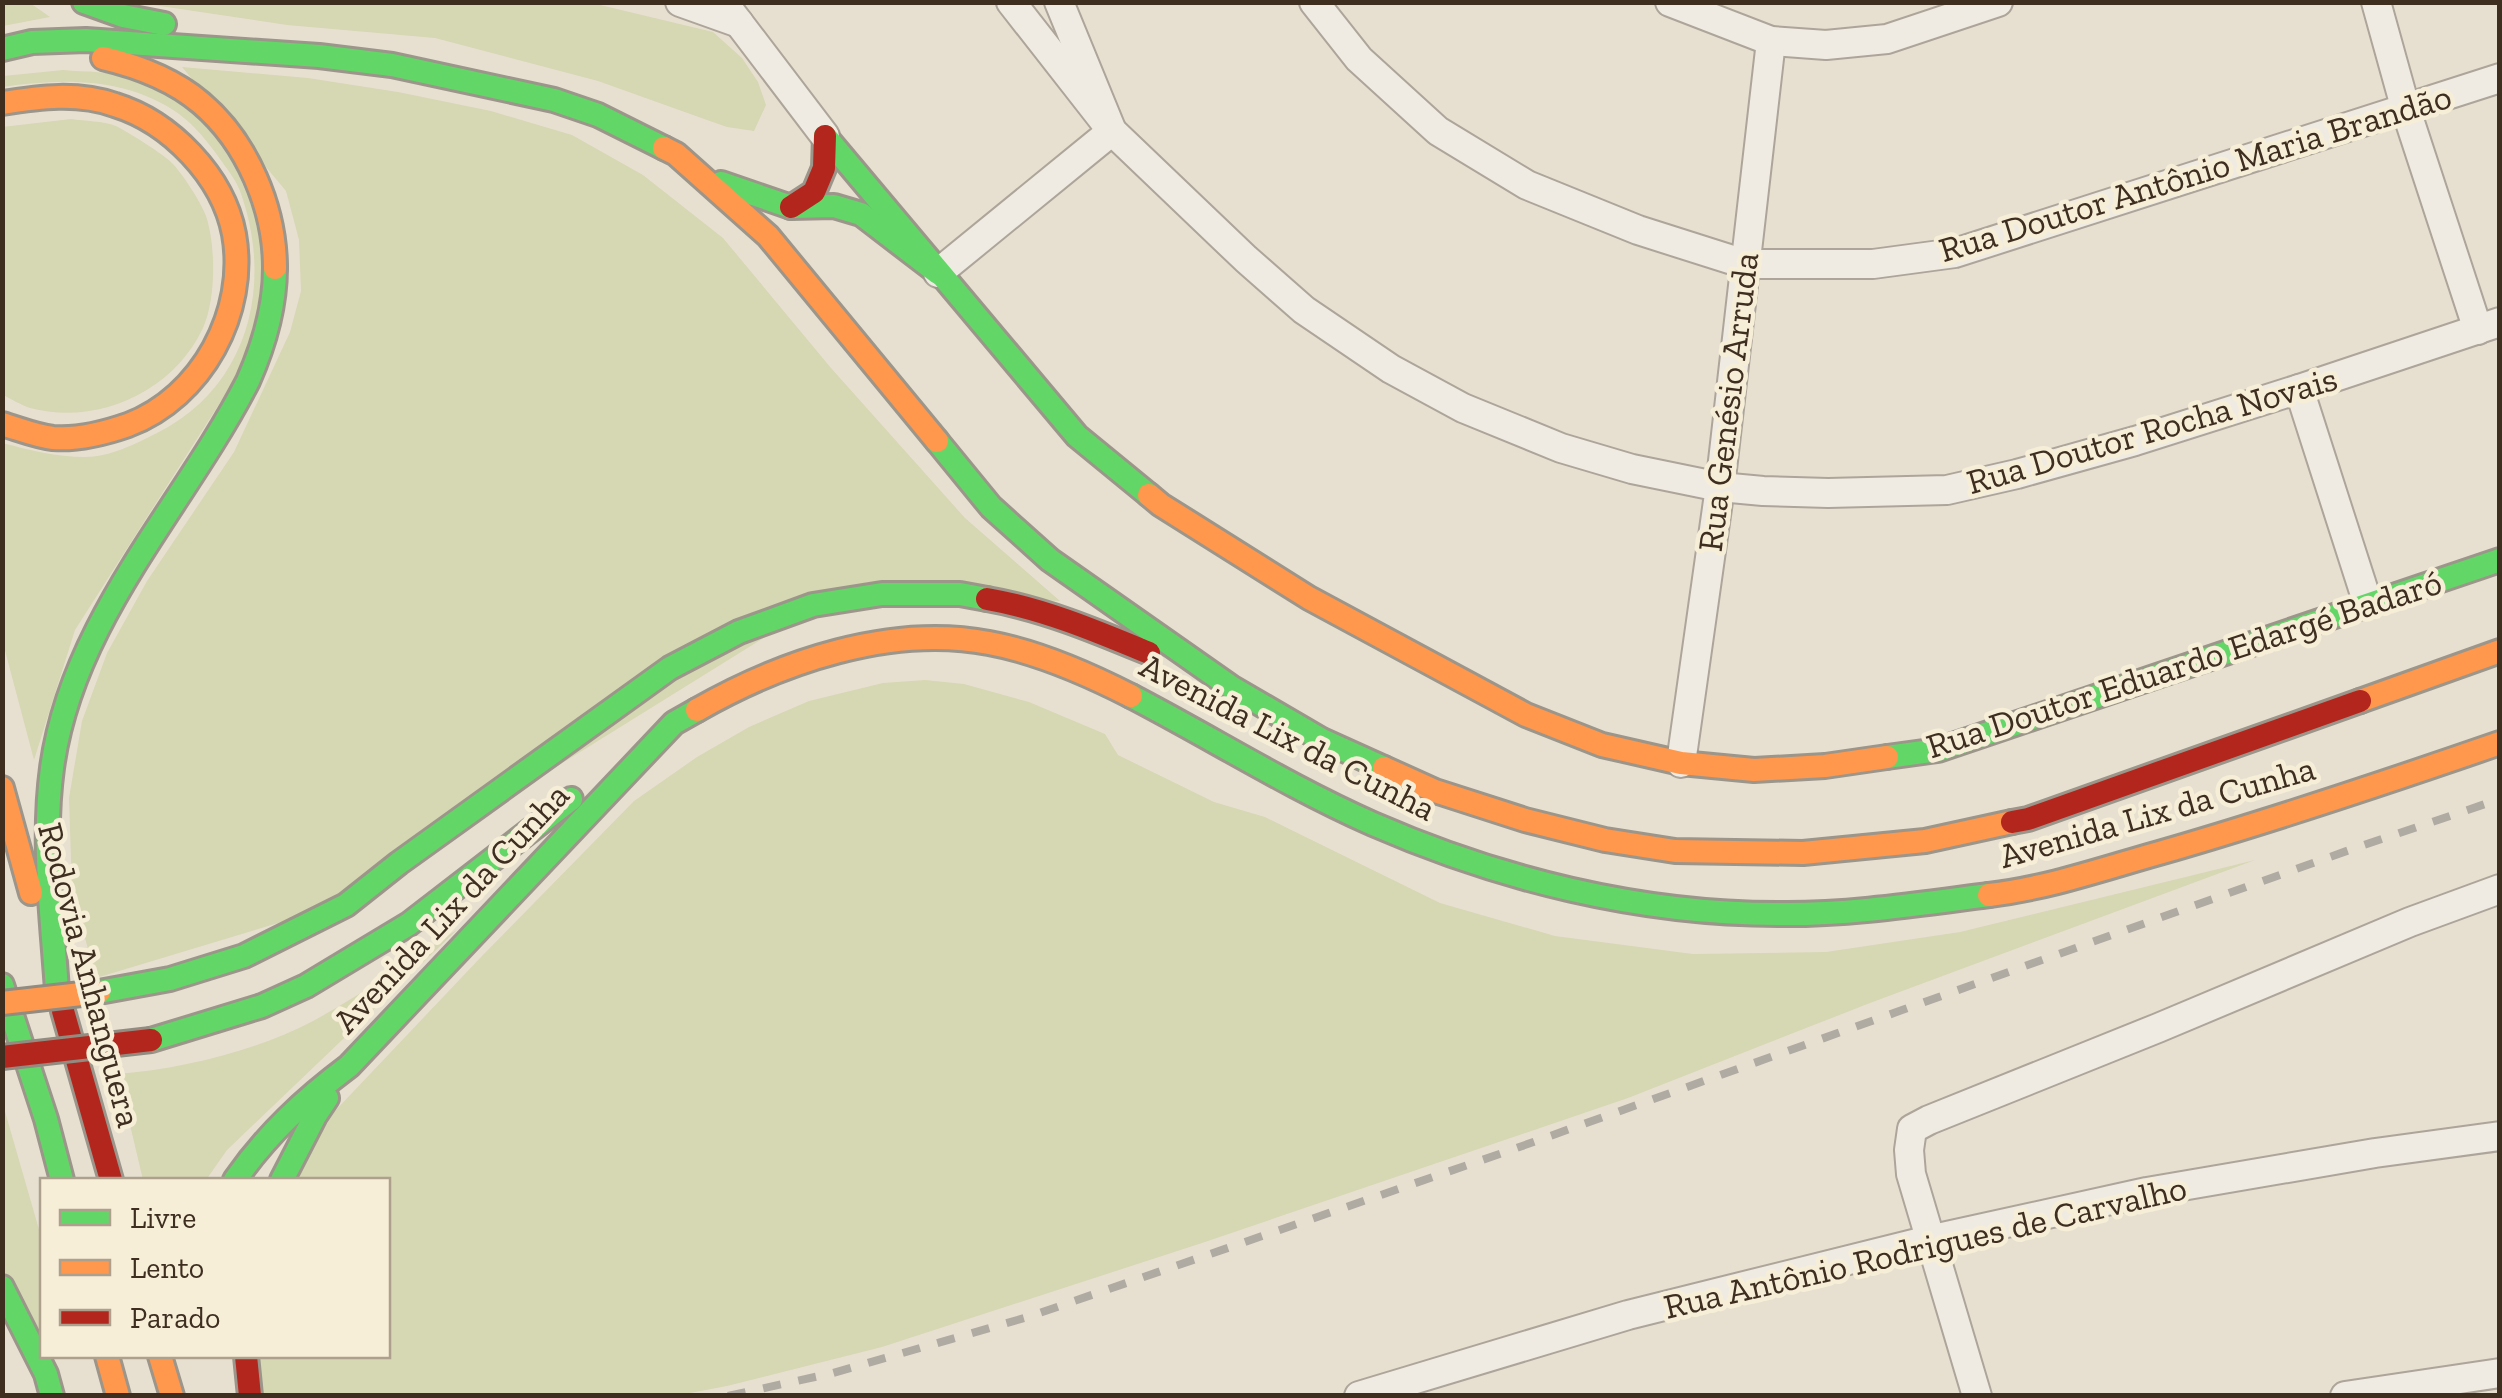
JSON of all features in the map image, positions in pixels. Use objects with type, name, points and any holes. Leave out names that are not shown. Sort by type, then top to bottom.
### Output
[{"type":"main road","points":[[84,2],[123,16],[319,56]]},
{"type":"main road","points":[[2,48],[32,42],[86,40],[319,56]]},
{"type":"main road","points":[[2,57],[58,54],[109,59],[160,78],[198,100],[222,124],[250,164],[268,205],[276,265],[270,317],[252,372],[114,599],[80,672],[59,733],[47,831],[57,990]]},
{"type":"main road","name":"Avenida Lix da Cunha","points":[[319,56],[392,65],[554,100],[598,116],[676,154],[768,236],[990,507],[1050,560],[1230,688],[1322,740],[1435,791],[1525,820],[1605,840],[1675,851],[1803,852],[1925,841],[2028,818],[2500,651]]},
{"type":"main road","points":[[2,103],[62,96],[96,99],[146,118],[179,141],[206,175],[224,204],[234,232],[236,261],[225,328],[207,362],[184,390],[160,410],[128,426],[91,436],[49,438],[2,424]]},
{"type":"main road","points":[[791,207],[814,192],[824,168],[826,136]]},
{"type":"main road","name":"Rua Doutor Eduardo Edargé Badaró","points":[[826,136],[1077,436],[1161,505],[1309,598],[1526,716],[1602,745],[1682,763],[1754,770],[1938,750],[2500,560]]},
{"type":"main road","points":[[701,175],[791,207],[834,206],[861,214],[938,273]]},
{"type":"main road","points":[[2,1002],[99,992],[170,978],[244,956],[346,906],[430,840],[670,668],[740,632],[813,605],[882,594],[960,594],[1024,605],[1230,688]]},
{"type":"main road","name":"Avenida Lix da Cunha","points":[[236,1178],[282,1120],[349,1066],[674,722],[762,678],[883,643],[941,638],[984,642],[1056,661],[1367,821],[1428,848],[1510,874],[1606,896],[1746,914],[1830,912],[2039,888],[2204,840],[2500,743]]},
{"type":"main road","points":[[2,1057],[151,1040],[262,1006],[306,986],[408,924],[674,722]]},
{"type":"main road","name":"Rodovia Anhanguera","points":[[2,788],[110,1178]]},
{"type":"main road","points":[[2,986],[61,1178]]},
{"type":"main road","points":[[283,1178],[315,1116],[349,1066]]},
{"type":"main road","points":[[2,1288],[46,1374],[52,1396]]},
{"type":"main road","points":[[108,1358],[118,1396]]},
{"type":"main road","points":[[161,1358],[172,1396]]},
{"type":"main road","points":[[246,1358],[250,1396]]},
{"type":"street","points":[[680,2],[731,13]]},
{"type":"street","name":"Rua Doutor Rocha Novais","points":[[1011,2],[1112,131],[1304,310],[1390,369],[1463,408],[1562,448],[1632,468],[1720,487],[1828,494],[1947,490],[2134,441],[2489,326]]},
{"type":"street","points":[[938,273],[1112,131],[1059,2]]},
{"type":"street","name":"Rua Doutor Antônio Maria Brandão","points":[[1314,2],[1359,59],[1438,131],[1512,176],[1638,230],[1745,264],[1873,264],[1955,252],[2500,78]]},
{"type":"street","points":[[1670,2],[1772,41],[1826,45],[1887,39],[1998,2]]},
{"type":"street","points":[[2376,2],[2406,110],[2489,326]]},
{"type":"street","name":"Rua Doutor Eduardo Edargé Badaró","points":[[731,13],[826,136]]},
{"type":"street","name":"Rua Genésio Arruda","points":[[1682,763],[1720,487],[1772,41]]},
{"type":"street","points":[[2299,389],[2368,604]]},
{"type":"street","points":[[1977,1396],[1911,1174],[1912,1129],[2410,922],[2500,890]]},
{"type":"street","name":"Rua Antônio Rodrigues de Carvalho","points":[[1359,1396],[1628,1316],[1929,1240],[2147,1192],[2500,1136]]},
{"type":"street","points":[[2345,1396],[2500,1373]]},
{"type":"green space","points":[[3,3],[30,3],[50,17],[3,26]]},
{"type":"green space","points":[[140,3],[592,3],[713,32],[742,58],[758,82],[766,105],[754,131],[727,127],[598,81],[435,38],[287,25]]},
{"type":"green space","points":[[182,67],[308,78],[491,111],[572,135],[643,175],[723,238],[831,368],[965,518],[1060,601],[839,591],[331,907],[96,978],[72,891],[69,798],[82,721],[107,653],[147,581],[234,452],[290,332],[301,291],[299,240],[286,191]]},
{"type":"green space","points":[[63,70],[133,79],[157,89],[196,116],[226,152],[247,195],[261,238],[266,272],[260,312],[237,376],[75,630],[34,760],[3,643],[2,443],[74,457],[94,456],[122,449],[157,433],[188,413],[214,389],[233,361],[246,330],[253,296],[250,226],[240,191],[206,141],[185,119],[159,102],[116,87],[48,82],[3,87],[3,76]]},
{"type":"green space","points":[[71,119],[116,126],[173,164],[206,216],[213,272],[203,328],[173,370],[130,399],[81,412],[55,412],[30,408],[3,395],[2,127]]},
{"type":"green space","points":[[925,680],[964,684],[1029,702],[1105,734],[1118,755],[1214,802],[1265,817],[1440,903],[1555,936],[1693,954],[1826,952],[1960,932],[2255,860],[1628,1098],[882,1347],[674,1396],[258,1395],[255,1358],[390,1358],[390,1178],[294,1178],[334,1112],[634,801],[749,727],[809,701],[883,683]]},
{"type":"green space","points":[[458,929],[227,1150],[207,1178],[143,1178],[118,1074],[218,1057],[291,1032],[350,1000]]},
{"type":"green space","points":[[2,1101],[40,1233],[40,1339],[3,1268]]},
{"type":"railway","points":[[728,1396],[833,1373],[1028,1317],[2500,799]]},
{"type":"traffic: fast","points":[[84,2],[123,16],[164,24]]},
{"type":"traffic: fast","points":[[2,49],[32,42],[86,40],[319,56],[392,65],[554,100],[598,115],[664,148]]},
{"type":"traffic: fast","points":[[825,136],[1077,436],[1149,495]]},
{"type":"traffic: fast","points":[[721,183],[791,207],[834,206],[861,214],[938,273]]},
{"type":"traffic: fast","points":[[57,990],[48,824],[52,768],[63,714],[105,614],[248,381],[268,326],[275,268]]},
{"type":"traffic: fast","points":[[937,441],[991,507],[1050,560],[1231,687],[1322,740],[1384,768]]},
{"type":"traffic: fast","points":[[1887,757],[1938,750],[2500,560]]},
{"type":"traffic: fast","points":[[99,992],[170,979],[244,956],[346,905],[670,668],[739,632],[813,605],[882,594],[960,594],[987,599]]},
{"type":"traffic: fast","points":[[1131,696],[1373,824],[1470,861],[1571,890],[1674,908],[1778,914],[1857,911],[1989,895]]},
{"type":"traffic: fast","points":[[236,1178],[274,1132],[349,1066],[674,723],[697,710]]},
{"type":"traffic: fast","points":[[151,1040],[262,1006],[306,986],[409,924],[571,799]]},
{"type":"traffic: fast","points":[[2,985],[61,1178]]},
{"type":"traffic: fast","points":[[283,1178],[327,1098]]},
{"type":"traffic: fast","points":[[2,1287],[46,1374],[52,1396]]},
{"type":"traffic: slow","points":[[103,58],[142,70],[190,95],[232,137],[264,200],[275,268]]},
{"type":"traffic: slow","points":[[2,103],[87,98],[115,105],[155,124],[191,154],[218,192],[234,234],[236,263],[234,293],[214,348],[198,373],[154,412],[119,428],[72,438],[47,437],[2,424]]},
{"type":"traffic: slow","points":[[664,148],[676,154],[768,236],[937,441]]},
{"type":"traffic: slow","points":[[1149,495],[1309,598],[1526,715],[1602,745],[1681,763],[1754,770],[1887,757]]},
{"type":"traffic: slow","points":[[697,710],[800,663],[838,651],[914,639],[952,638],[1007,647],[1062,664],[1131,696]]},
{"type":"traffic: slow","points":[[2360,701],[2500,651]]},
{"type":"traffic: slow","points":[[1989,895],[2054,883],[2202,840],[2500,743]]},
{"type":"traffic: slow","points":[[1384,768],[1435,791],[1525,820],[1605,840],[1675,851],[1803,853],[1925,841],[2012,822]]},
{"type":"traffic: slow","points":[[2,788],[31,893]]},
{"type":"traffic: slow","points":[[2,1003],[99,992]]},
{"type":"traffic: slow","points":[[108,1358],[118,1396]]},
{"type":"traffic: slow","points":[[161,1358],[172,1396]]},
{"type":"traffic: jam","points":[[791,207],[814,192],[824,168],[825,136]]},
{"type":"traffic: jam","points":[[987,599],[1049,615],[1149,653]]},
{"type":"traffic: jam","points":[[2012,822],[2360,701]]},
{"type":"traffic: jam","points":[[63,1011],[110,1178]]},
{"type":"traffic: jam","points":[[2,1057],[151,1040]]},
{"type":"traffic: jam","points":[[246,1358],[250,1396]]}]
